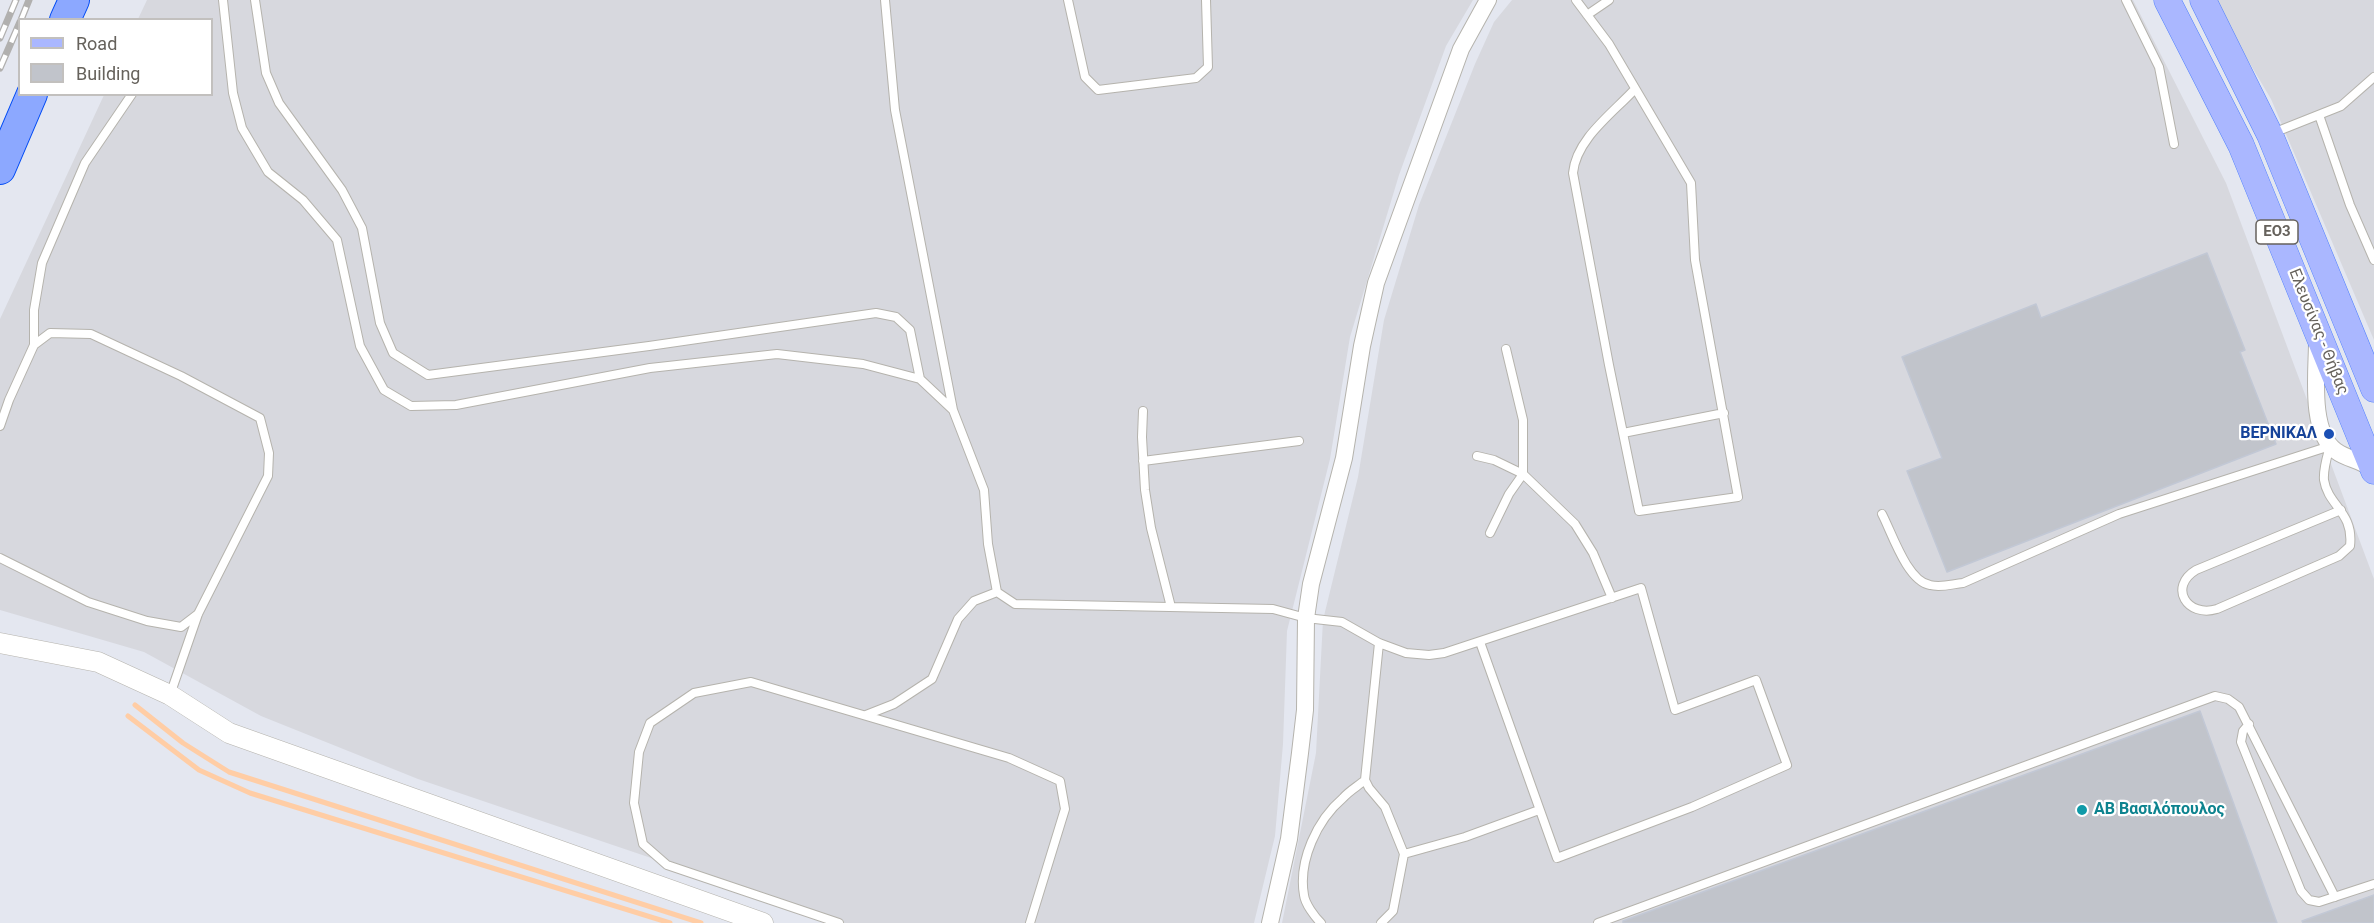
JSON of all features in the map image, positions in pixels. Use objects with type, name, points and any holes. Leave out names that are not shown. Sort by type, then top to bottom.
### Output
[{"type":"highway","points":[[66,18],[74,0]]},
{"type":"highway","points":[[0,168],[31,96]]},
{"type":"main road","name":"Ελευσίνας - Θήβας","points":[[2167,0],[2241,146],[2374,471]]},
{"type":"main road","name":"Ελευσίνας - Θήβας","points":[[2203,0],[2270,135],[2374,389]]},
{"type":"street","points":[[1270,923],[1289,839],[1300,753],[1305,710],[1306,618],[1311,584],[1344,459],[1362,346],[1376,283],[1461,49],[1488,0]]},
{"type":"street","points":[[2318,332],[2319,421],[2330,446],[2366,464],[2374,471]]},
{"type":"street","points":[[0,643],[98,662],[170,695],[229,733],[763,923]]},
{"type":"lane","points":[[223,0],[233,93],[243,128],[268,172],[303,200],[337,240],[360,346],[384,390],[411,406],[456,405],[650,369],[777,354],[863,364],[920,379],[953,410]]},
{"type":"lane","points":[[255,0],[266,73],[274,93],[294,125],[342,190],[362,228],[380,323],[393,353],[414,368],[428,375],[876,313],[896,317],[910,330],[920,379]]},
{"type":"lane","points":[[885,0],[895,110],[953,410],[984,490],[988,544],[998,592],[1015,604],[1273,609],[1306,618],[1342,622],[1379,643],[1406,653],[1429,655],[1480,642],[1641,588],[1675,710],[1756,680],[1787,765],[1692,807],[1557,858],[1480,642]]},
{"type":"lane","points":[[1068,0],[1084,77],[1098,90],[1196,78],[1208,67],[1206,0]]},
{"type":"lane","points":[[1576,0],[1609,44],[1691,183],[1695,260],[1738,497],[1639,511],[1574,173],[1574,160],[1587,140],[1635,89]]},
{"type":"lane","points":[[1587,15],[1609,0]]},
{"type":"lane","points":[[2126,0],[2159,67],[2174,144]]},
{"type":"lane","points":[[2270,135],[2341,106],[2374,77]]},
{"type":"lane","points":[[0,426],[34,345],[34,310],[42,263],[85,163],[131,96]]},
{"type":"lane","points":[[2319,115],[2349,205],[2374,260]]},
{"type":"lane","points":[[34,345],[50,333],[91,334],[182,376],[260,418],[269,453],[268,476],[198,614],[170,695]]},
{"type":"lane","points":[[1490,533],[1509,494],[1523,474],[1523,420],[1506,349]]},
{"type":"lane","points":[[1143,411],[1143,461],[1151,528],[1172,607]]},
{"type":"lane","points":[[1623,433],[1724,414]]},
{"type":"lane","points":[[1143,461],[1299,441]]},
{"type":"lane","points":[[1882,514],[1909,569],[1920,580],[1928,585],[1942,586],[1963,583],[2119,514],[2330,446],[2324,481],[2341,510],[2351,535],[2350,546],[2339,556],[2212,610],[2199,611],[2188,605],[2182,592],[2185,579],[2196,570],[2341,510]]},
{"type":"lane","points":[[1477,456],[1494,460],[1523,474],[1575,524],[1593,553],[1612,598]]},
{"type":"lane","points":[[0,558],[88,602],[147,621],[181,627],[198,614]]},
{"type":"lane","points":[[866,715],[894,704],[932,679],[958,619],[974,601],[998,592]]},
{"type":"lane","points":[[1379,643],[1365,780],[1368,788],[1385,807],[1404,854],[1393,911],[1381,923]]},
{"type":"lane","points":[[839,923],[667,865],[643,844],[634,803],[639,752],[650,723],[694,693],[751,682],[1009,758],[1060,781],[1065,809],[1030,923]]},
{"type":"lane","points":[[1598,923],[2215,696],[2228,699],[2239,707],[2335,897]]},
{"type":"lane","points":[[2248,724],[2243,731],[2241,742],[2301,891],[2309,900],[2319,902],[2374,884]]},
{"type":"lane","points":[[1321,923],[1304,897],[1304,866],[1314,837],[1325,817],[1342,798],[1365,780]]},
{"type":"lane","points":[[1404,854],[1465,837],[1539,810]]},
{"type":"shaded area","points":[[147,0],[1473,0],[1446,46],[1399,175],[1350,337],[1330,459],[1287,631],[1283,744],[1275,836],[1254,923],[843,923],[418,779],[261,716],[144,652],[0,610],[0,319],[104,96],[213,96],[213,18],[138,18]]},
{"type":"shaded area","points":[[1512,0],[2133,0],[2226,183],[2374,579],[2374,923],[1282,923],[1316,753],[1323,620],[1358,477],[1384,320],[1419,205],[1475,64],[1494,22]]},
{"type":"shaded area","points":[[2212,0],[2374,0],[2374,340],[2271,99]]},
{"type":"building","points":[[2207,253],[2245,350],[2240,352],[2276,444],[1947,572],[1907,471],[1942,458],[1902,357],[2036,304],[2041,318]]},
{"type":"building","name":"ΑΒ Βασιλόπουλος","points":[[2200,711],[2277,923],[1623,923],[1623,921]]},
{"type":"building","points":[[2374,895],[2374,923],[2303,923],[2302,921]]},
{"type":"waterway","points":[[135,705],[183,743],[229,772],[701,923]]},
{"type":"waterway","points":[[128,716],[199,770],[250,793],[670,923]]},
{"type":"railway","points":[[0,38],[16,0]]},
{"type":"railway","points":[[22,18],[29,0]]},
{"type":"railway","points":[[0,68],[18,27]]},
{"type":"place","name":"ΒΕΡΝΙΚΑΛ","points":[[2329,434]]},
{"type":"place","name":"ΑΒ Βασιλόπουλος","points":[[2082,810]]}]
